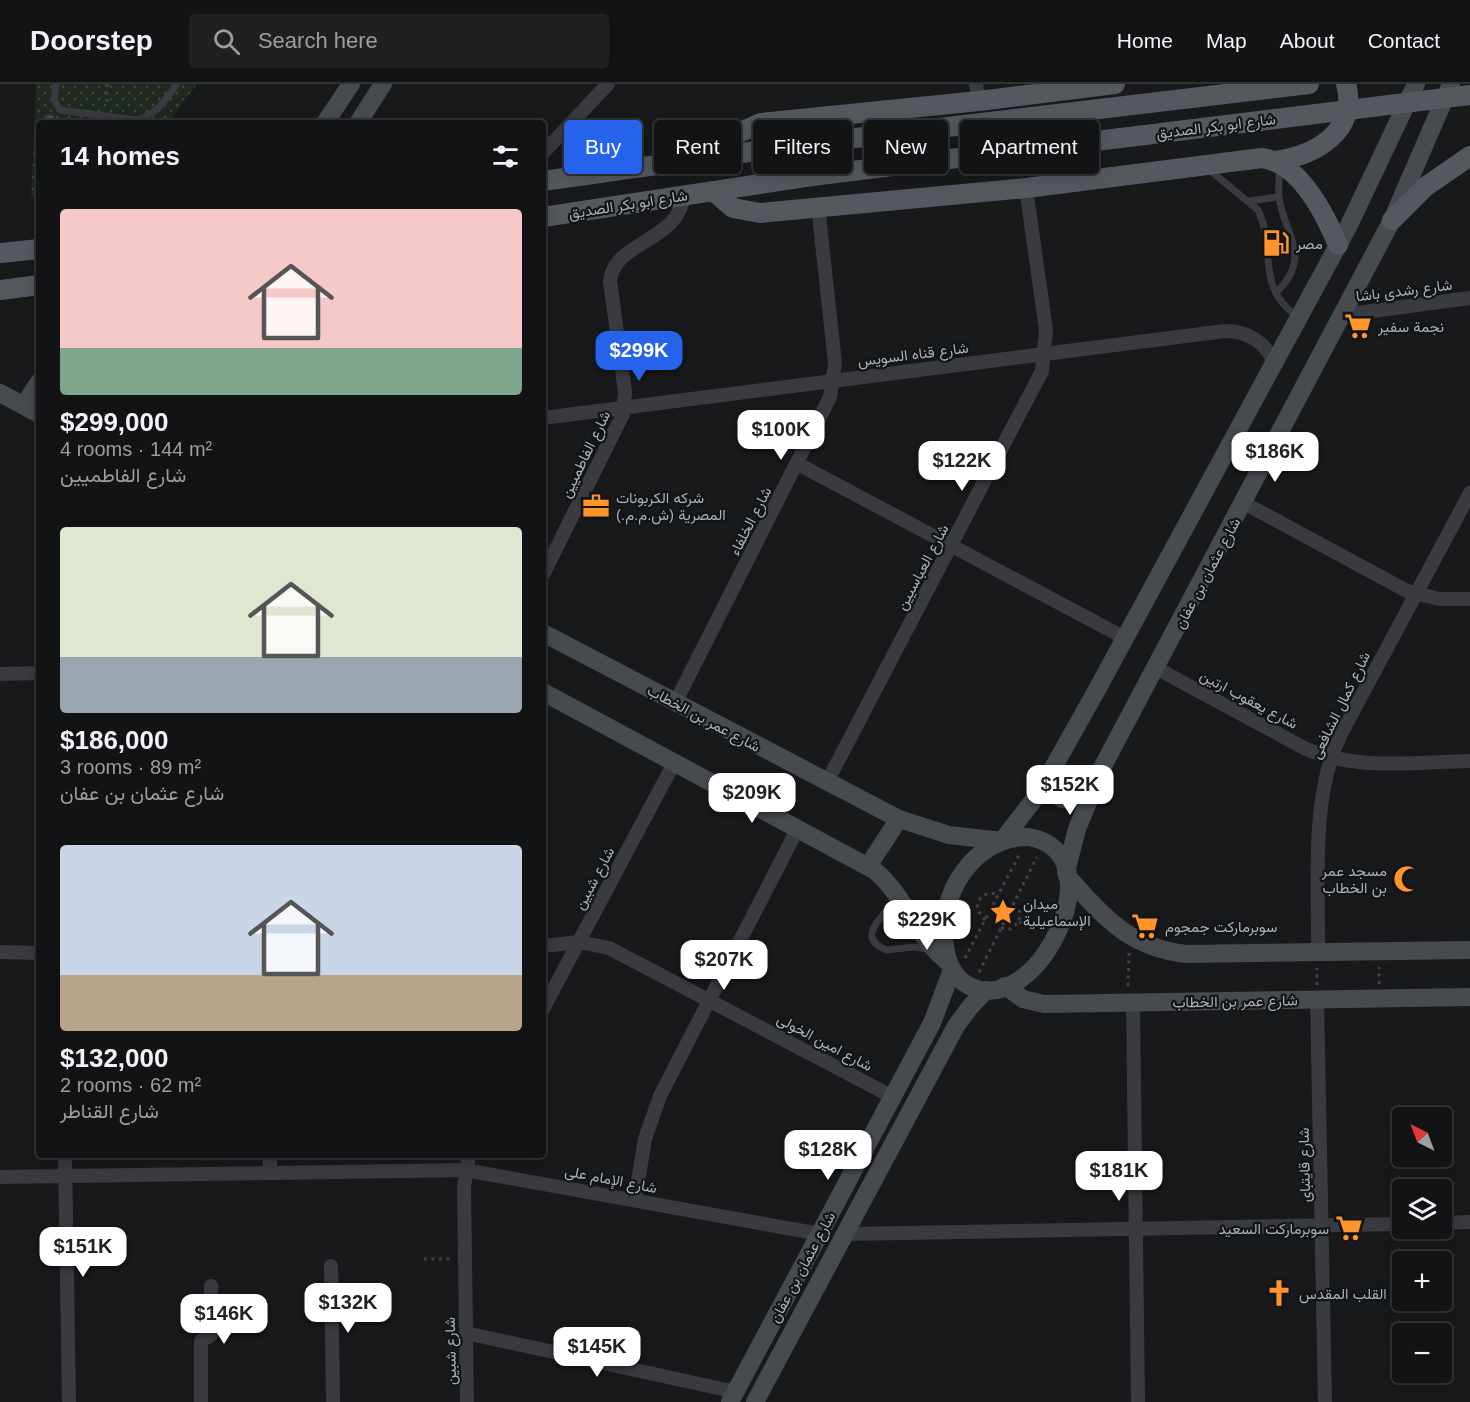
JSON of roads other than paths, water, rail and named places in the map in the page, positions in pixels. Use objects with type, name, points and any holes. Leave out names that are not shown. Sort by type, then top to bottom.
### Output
[{"type":"main road","points":[[327,120],[351,84]]},
{"type":"main road","points":[[360,120],[383,84]]},
{"type":"main road","points":[[741,131],[753,125],[977,93],[1115,84]]},
{"type":"main road","name":"شارع ابو بكر الصديق","points":[[741,153],[1309,84]]},
{"type":"main road","points":[[1277,162],[1308,153],[1336,134],[1348,111],[1347,84]]},
{"type":"main road","points":[[948,964],[944,922],[952,893],[975,859],[1002,840],[1028,810],[1049,776],[1338,245],[1379,165],[1416,84]]},
{"type":"main road","name":"شارع عثمان بن عفان","points":[[1005,986],[1036,964],[1054,942],[1065,915],[1066,874],[1084,808],[1392,220],[1451,84]]},
{"type":"main road","name":"شارع ابو بكر الصديق","points":[[546,218],[812,176],[1470,95]]},
{"type":"main road","points":[[1392,220],[1425,187],[1470,156]]},
{"type":"main road","points":[[713,191],[727,205],[753,213],[1026,188],[1262,158],[1277,162],[1300,182],[1317,204],[1338,245]]},
{"type":"main road","name":"شارع ابو بكر الصديق","points":[[546,182],[654,165]]},
{"type":"main road","points":[[0,253],[36,249]]},
{"type":"main road","points":[[0,290],[36,285]]},
{"type":"main road","points":[[0,393],[31,410],[36,392]]},
{"type":"main road","name":"شارع عمر بن الخطاب","points":[[546,635],[899,819],[949,835],[1002,840],[1037,839],[1059,855],[1066,874]]},
{"type":"main road","points":[[546,694],[868,866],[899,894],[924,938],[948,964],[979,988],[1005,986]]},
{"type":"main road","points":[[1049,776],[1049,787],[1053,793],[1066,798],[1077,792],[1108,759]]},
{"type":"main road","points":[[868,866],[899,819]]},
{"type":"main road","points":[[1066,874],[1103,916],[1130,937],[1155,949],[1186,954],[1470,950]]},
{"type":"main road","name":"شارع عثمان بن عفان","points":[[733,1397],[936,1016],[948,964]]},
{"type":"main road","name":"شارع عمر بن الخطاب","points":[[1005,986],[1023,999],[1039,1004],[1470,997]]},
{"type":"main road","name":"شارع عثمان بن عفان","points":[[755,1402],[960,1019],[979,988]]},
{"type":"street","points":[[546,150],[608,84]]},
{"type":"street","name":"شارع العباسيين","points":[[827,782],[1036,387],[1046,354],[1046,330],[1026,188]]},
{"type":"street","name":"شارع الفاطميين","points":[[546,569],[620,425],[624,408],[611,275],[622,256],[645,244],[668,225],[683,208],[684,195]]},
{"type":"street","name":"شارع الخلفاء","points":[[675,703],[828,404],[834,381],[835,354],[818,206]]},
{"type":"street","name":"شارع رشدى باشا","points":[[1342,315],[1470,298]]},
{"type":"street","name":"شارع قناه السويس","points":[[546,418],[1231,331],[1250,336],[1260,342],[1274,363]]},
{"type":"street","points":[[798,464],[1125,638]]},
{"type":"street","name":"شارع كمال الشافعى","points":[[1318,953],[1321,800],[1330,758],[1470,493]]},
{"type":"street","points":[[1244,503],[1416,594],[1447,600],[1470,599]]},
{"type":"street","name":"شارع يعقوب ارتين","points":[[1156,668],[1306,748],[1330,758],[1364,763],[1470,761]]},
{"type":"street","points":[[0,674],[36,673]]},
{"type":"street","name":"شارع شبين","points":[[546,1003],[674,763]]},
{"type":"street","points":[[635,1200],[645,1139],[656,1107],[798,828]]},
{"type":"street","name":"شارع امين الخولى","points":[[546,946],[579,942],[609,948],[893,1097]]},
{"type":"street","points":[[0,952],[36,953]]},
{"type":"street","name":"شارع قايتباى","points":[[1317,999],[1325,1402]]},
{"type":"street","points":[[1130,1002],[1138,1402]]},
{"type":"street","points":[[65,1158],[69,1402]]},
{"type":"street","points":[[270,1158],[270,1173]]},
{"type":"street","name":"شارع شبين","points":[[467,1158],[465,1170],[467,1402]]},
{"type":"street","name":"شارع الإمام على","points":[[0,1177],[465,1170],[819,1234]]},
{"type":"street","points":[[1452,1223],[1470,1222]]},
{"type":"street","points":[[845,1234],[1392,1224]]},
{"type":"street","points":[[331,1266],[333,1402]]},
{"type":"street","points":[[201,1402],[201,1341],[211,1335],[211,1286]]},
{"type":"street","points":[[466,1333],[733,1397]]},
{"type":"lane","points":[[56,84],[54,100],[60,110],[107,119],[136,120],[144,118],[159,108],[177,84]]},
{"type":"lane","points":[[1276,293],[1289,277],[1295,257],[1293,236],[1278,197],[1277,162]]},
{"type":"lane","points":[[1205,165],[1221,181],[1250,201],[1261,215],[1270,276],[1276,293],[1287,309],[1299,318]]},
{"type":"lane","points":[[1250,201],[1278,197]]},
{"type":"lane","points":[[899,894],[890,908],[874,924],[872,933],[877,943],[887,950],[913,947],[948,964]]},
{"type":"place","name":"مصر","points":[[1276,243]]},
{"type":"place","name":"نجمة سفير","points":[[1358,326]]},
{"type":"place","name":"شركه الكربونات المصرية (ش.م.م.)","points":[[596,506]]},
{"type":"place","name":"مسجد عمر بن الخطاب","points":[[1407,879]]},
{"type":"place","name":"ميدان الإسماعيلية","points":[[1003,912]]},
{"type":"place","name":"سوبرماركت جمجوم","points":[[1145,926]]},
{"type":"place","name":"سوبرماركت السعيد","points":[[1349,1228]]},
{"type":"place","name":"القلب المقدس","points":[[1279,1293]]}]
